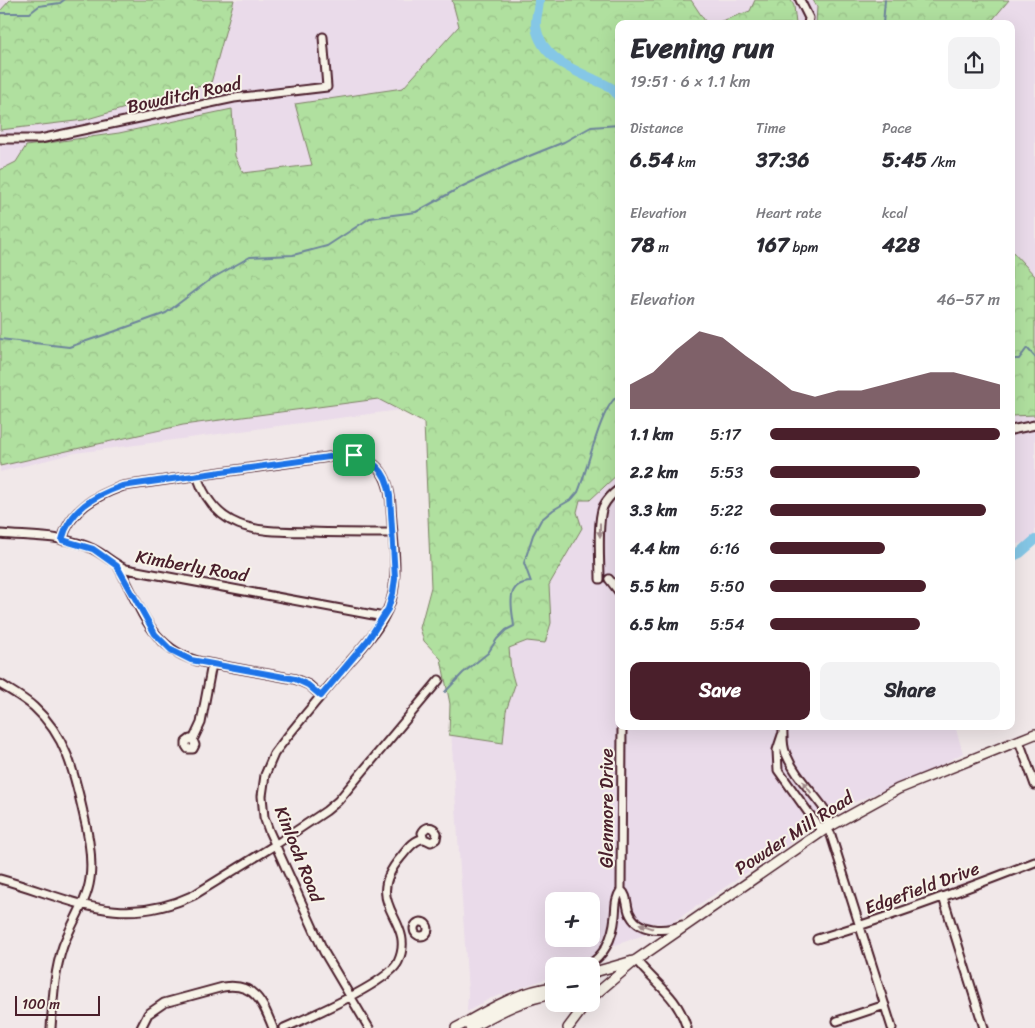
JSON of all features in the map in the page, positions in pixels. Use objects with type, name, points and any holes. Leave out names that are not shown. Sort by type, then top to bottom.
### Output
[{"type":"main road","name":"Powder Mill Road","points":[[600,990],[636,960],[828,828],[898,789],[1035,734]]},
{"type":"main road","points":[[600,970],[636,960]]},
{"type":"main road","points":[[456,1028],[498,1005],[545,986]]},
{"type":"main road","points":[[524,994],[545,989]]},
{"type":"main road","points":[[470,1028],[519,1004],[545,996]]},
{"type":"main road","points":[[568,1028],[578,1012]]},
{"type":"street","points":[[800,0],[809,20]]},
{"type":"street","name":"Bowditch Road","points":[[0,138],[40,140],[234,98],[326,87],[323,37]]},
{"type":"street","points":[[1015,429],[1035,425]]},
{"type":"street","name":"Kinloch Road","points":[[62,540],[67,526],[74,515],[96,496],[122,486],[343,455],[354,455],[364,458],[378,467],[388,483],[390,496],[394,586],[391,601],[384,618],[368,640],[274,754],[265,775],[262,796],[264,817],[275,845],[324,952],[369,1028]]},
{"type":"street","points":[[197,476],[206,498],[216,510],[232,522],[253,529],[273,532],[392,533]]},
{"type":"street","points":[[600,579],[600,517],[603,507],[615,492]]},
{"type":"street","name":"Kimberly Road","points":[[0,534],[62,540],[93,549],[117,566],[135,571],[384,618]]},
{"type":"street","points":[[117,566],[148,624],[162,642],[186,658],[295,679],[308,685],[321,696]]},
{"type":"street","points":[[609,579],[615,587]]},
{"type":"street","points":[[193,740],[201,723],[212,664]]},
{"type":"street","points":[[0,878],[81,905],[126,912],[150,910],[194,894],[275,845],[338,801],[439,680]]},
{"type":"street","points":[[0,684],[40,713],[61,739],[71,762],[86,829],[91,868],[88,889],[60,956],[54,988],[51,1028]]},
{"type":"street","name":"Glenmore Drive","points":[[621,890],[622,730]]},
{"type":"street","points":[[783,730],[777,750],[778,770],[818,826],[828,828]]},
{"type":"street","points":[[783,730],[786,755],[829,816],[828,828],[892,1028]]},
{"type":"street","points":[[1019,741],[1035,785]]},
{"type":"street","points":[[284,1028],[316,1014],[376,982],[395,967],[403,943],[402,933],[386,900],[385,884],[388,874],[396,863],[416,842],[424,839]]},
{"type":"street","name":"Edgefield Drive","points":[[817,939],[860,927],[1035,862]]},
{"type":"street","points":[[599,957],[606,949],[614,927],[616,899],[621,890],[626,894],[630,913],[635,922],[645,927],[668,930],[692,922]]},
{"type":"street","points":[[944,897],[984,1028]]},
{"type":"street","points":[[402,933],[414,932]]},
{"type":"street","points":[[636,960],[673,998],[687,1028]]},
{"type":"street","points":[[141,1028],[148,1014],[164,1003],[233,985],[243,987],[258,998],[263,1004],[273,1028]]},
{"type":"street","points":[[837,1022],[885,1005]]},
{"type":"shaded area","points":[[0,0],[1035,0],[1035,539],[1031,542],[1015,544],[1015,20],[615,20],[615,730],[956,730],[963,753],[931,771],[850,804],[670,924],[653,923],[652,932],[613,946],[606,943],[599,953],[592,957],[545,957],[545,979],[489,999],[467,1012],[468,992],[430,406],[75,453],[0,472]]},
{"type":"green space","points":[[10,0],[234,0],[211,83],[84,120],[0,130],[0,11]]},
{"type":"green space","points":[[452,0],[691,0],[704,20],[615,20],[615,477],[590,500],[580,500],[577,512],[582,528],[549,585],[551,623],[545,643],[527,641],[509,648],[511,671],[515,685],[506,711],[503,743],[449,735],[450,704],[441,659],[424,641],[420,628],[431,587],[424,423],[378,399],[183,425],[0,466],[0,170],[16,162],[26,146],[119,133],[232,109],[235,156],[243,173],[312,165],[295,104],[403,88],[459,26]]},
{"type":"green space","points":[[755,0],[791,0],[794,6],[796,20],[724,20],[750,11]]},
{"type":"green space","points":[[813,0],[1009,0],[992,20],[816,20],[817,7]]},
{"type":"green space","points":[[1015,254],[1035,276],[1035,415],[1015,416]]},
{"type":"waterway","points":[[0,13],[30,13],[39,6],[60,3],[64,0]]},
{"type":"waterway","points":[[539,0],[536,27],[544,46],[558,61],[615,91]]},
{"type":"waterway","points":[[883,20],[885,0]]},
{"type":"waterway","points":[[0,339],[69,347],[113,332],[166,313],[211,279],[250,257],[293,255],[327,246],[370,218],[416,212],[463,186],[564,142],[591,127],[615,125]]},
{"type":"waterway","points":[[1015,359],[1019,359],[1027,348],[1035,357]]},
{"type":"waterway","points":[[445,692],[463,673],[488,653],[497,639],[506,630],[514,626],[511,604],[513,591],[522,583],[531,582],[524,563],[533,535],[541,520],[553,510],[572,499],[578,492],[600,425],[615,398]]},
{"type":"waterway","points":[[1015,555],[1035,540]]},
{"type":"route","points":[[354,455],[372,462],[378,467],[388,483],[395,568],[394,586],[391,601],[384,618],[321,696],[308,685],[295,679],[191,660],[171,650],[148,624],[117,566],[93,549],[62,540],[70,520],[79,509],[96,496],[122,486],[354,455]]}]
